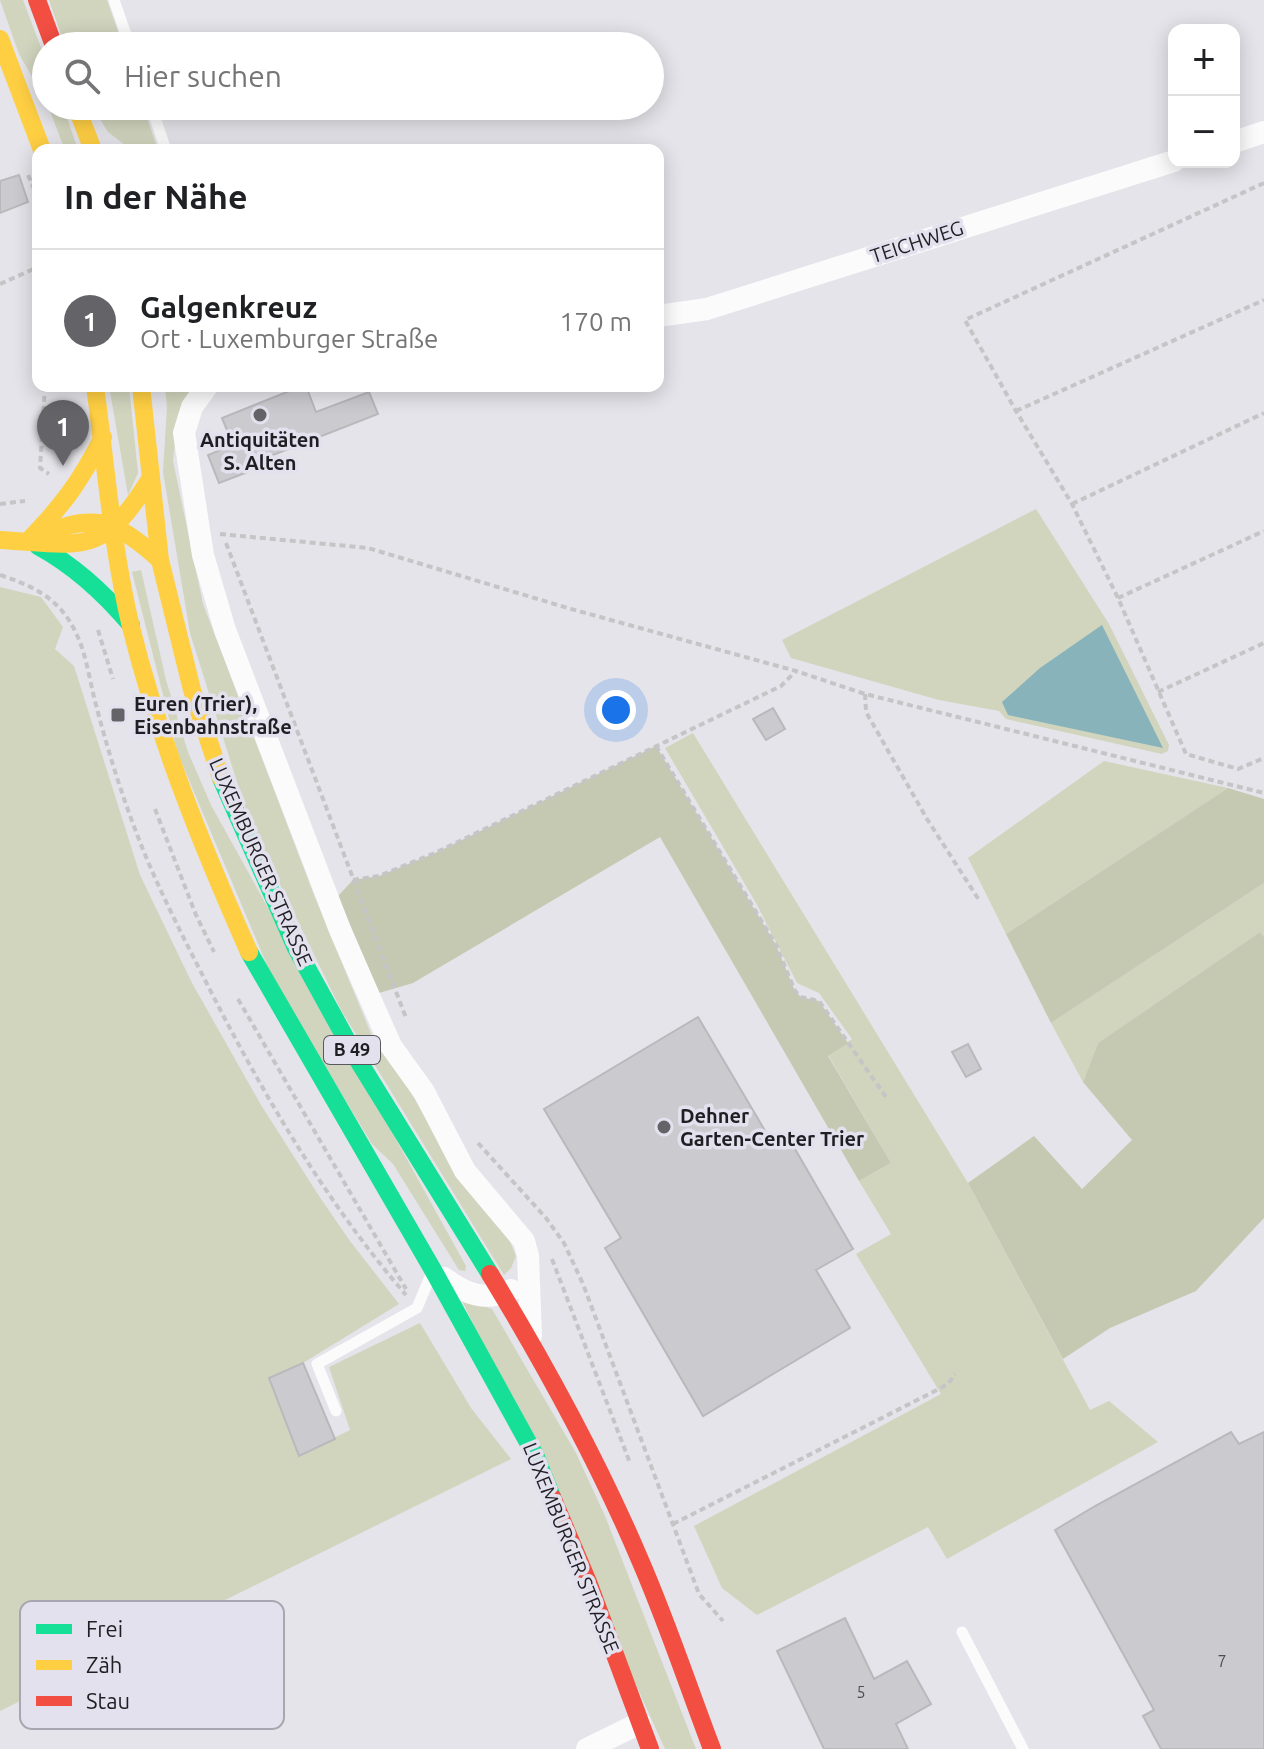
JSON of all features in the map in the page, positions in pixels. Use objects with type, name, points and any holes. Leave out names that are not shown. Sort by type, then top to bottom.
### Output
[{"type":"main road","points":[[37,0],[49,32]]},
{"type":"main road","points":[[0,39],[40,144]]},
{"type":"main road","points":[[81,120],[91,144]]},
{"type":"main road","name":"LUXEMBURGER STRASSE","points":[[96,392],[131,625],[171,763],[202,845],[254,963],[433,1270],[535,1455],[588,1582],[650,1749]]},
{"type":"main road","name":"LUXEMBURGER STRASSE","points":[[142,392],[160,560],[192,690],[226,793],[283,920],[356,1057],[531,1341],[601,1475],[641,1562],[712,1749]]},
{"type":"main road","points":[[28,541],[77,486],[103,437]]},
{"type":"main road","points":[[114,528],[150,479]]},
{"type":"main road","points":[[28,541],[67,524],[92,521],[114,528],[137,541],[160,560]]},
{"type":"main road","points":[[0,540],[28,541],[61,558],[107,596],[131,625]]},
{"type":"street","points":[[1240,140],[1264,132]]},
{"type":"street","name":"TEICHWEG","points":[[664,315],[707,309],[1168,163]]},
{"type":"street","name":"LUXEMBURGER STRASSE","points":[[203,392],[192,407],[184,433],[203,555],[225,630],[340,930],[391,1046],[424,1092],[465,1171],[524,1241],[528,1256],[531,1341]]},
{"type":"street","points":[[501,1295],[521,1280],[527,1268]]},
{"type":"street","name":"LUXEMBURGER STRASSE","points":[[433,1270],[471,1295],[501,1295]]},
{"type":"street","points":[[587,1749],[640,1723]]},
{"type":"lane","points":[[114,0],[125,32]]},
{"type":"lane","points":[[156,120],[164,144]]},
{"type":"lane","points":[[336,1411],[317,1364],[417,1308],[433,1270]]},
{"type":"lane","points":[[962,1632],[1023,1749]]},
{"type":"path","points":[[1264,183],[965,320],[1072,504],[1118,598],[1186,754],[1238,769],[1264,758]]},
{"type":"path","points":[[0,284],[32,270]]},
{"type":"path","points":[[1016,411],[1264,300]]},
{"type":"path","points":[[1072,504],[1264,413]]},
{"type":"path","points":[[1118,598],[1264,531]]},
{"type":"path","points":[[224,535],[407,1022]]},
{"type":"path","points":[[238,537],[368,548],[571,609],[796,671],[865,694],[1264,793]]},
{"type":"path","points":[[0,575],[46,595],[60,607],[76,631],[109,753],[135,830],[193,957],[227,1024],[297,1145],[369,1252],[417,1308]]},
{"type":"path","points":[[98,629],[116,687]]},
{"type":"path","points":[[1158,692],[1264,643]]},
{"type":"path","points":[[353,880],[379,876],[435,853],[781,686],[796,671]]},
{"type":"path","points":[[865,694],[866,712],[927,819],[979,900]]},
{"type":"path","points":[[656,746],[776,945],[795,991],[801,997],[819,1001],[886,1097]]},
{"type":"path","points":[[151,799],[185,890],[217,956]]},
{"type":"path","points":[[237,997],[417,1308]]},
{"type":"path","points":[[477,1142],[546,1218],[564,1243],[583,1284],[699,1594],[723,1621]]},
{"type":"path","points":[[673,1524],[937,1390],[948,1384],[955,1374]]},
{"type":"green space","points":[[0,0],[23,0],[35,32],[32,32],[32,77],[19,54]]},
{"type":"green space","points":[[49,0],[107,0],[118,32],[60,32]]},
{"type":"green space","points":[[53,120],[68,120],[76,144],[63,144]]},
{"type":"green space","points":[[101,120],[148,120],[156,144],[124,144],[108,132]]},
{"type":"green space","points":[[110,392],[130,392],[138,473],[128,495]]},
{"type":"green space","points":[[166,392],[190,392],[178,415],[173,461],[203,604],[314,895],[374,1041],[406,1084],[457,1173],[508,1237],[516,1256],[504,1275],[341,1010],[250,823],[190,633],[163,472]]},
{"type":"green space","points":[[1036,509],[1109,624],[1169,745],[1168,751],[1162,754],[1006,719],[999,711],[939,700],[791,658],[782,640]]},
{"type":"green space","points":[[141,570],[166,680],[188,752],[211,805],[466,1266],[465,1271],[459,1270],[393,1164],[372,1144],[275,984],[178,754],[132,572]]},
{"type":"green space","points":[[0,587],[41,597],[63,627],[55,649],[74,666],[140,875],[192,983],[261,1105],[319,1196],[399,1304],[303,1363],[269,1378],[299,1455],[350,1430],[329,1367],[420,1323],[471,1408],[511,1459],[223,1601],[20,1601],[20,1701],[0,1711]]},
{"type":"green space","points":[[693,733],[968,1183],[1090,1410],[1109,1401],[1158,1442],[947,1559],[928,1527],[757,1615],[722,1588],[694,1526],[941,1394],[856,1254],[891,1234],[859,1181],[891,1163],[828,1055],[852,1039],[819,993],[797,983],[756,903],[665,748]]},
{"type":"green space","points":[[656,746],[776,945],[795,991],[801,997],[819,1001],[848,1043],[828,1056],[891,1163],[859,1181],[660,837],[413,983],[379,993],[338,896],[353,880],[379,876],[435,853]]},
{"type":"green space","points":[[1104,761],[1228,788],[1006,934],[968,858]]},
{"type":"green space","points":[[1228,788],[1264,799],[1264,883],[1051,1023],[1006,934]]},
{"type":"green space","points":[[1264,883],[1264,937],[1260,932],[1098,1043],[1083,1082],[1051,1023]]},
{"type":"green space","points":[[1260,932],[1264,937],[1264,1218],[1196,1291],[1110,1328],[1063,1359],[968,1183],[1034,1136],[1082,1189],[1132,1140],[1083,1082],[1098,1043]]},
{"type":"green space","points":[[462,1300],[492,1309],[576,1453],[605,1516],[696,1749],[665,1749]]},
{"type":"water","points":[[1102,625],[1163,748],[1008,715],[1002,702],[1040,668]]},
{"type":"building","points":[[19,175],[28,202],[0,213],[0,181]]},
{"type":"building","points":[[287,392],[308,392],[316,412],[369,392],[378,414],[245,466],[248,472],[219,483],[208,455],[233,445],[222,418]]},
{"type":"building","points":[[773,708],[785,729],[766,740],[753,719]]},
{"type":"building","points":[[698,1017],[774,1146],[788,1137],[853,1249],[816,1270],[850,1328],[703,1416],[605,1248],[621,1238],[544,1109]]},
{"type":"building","points":[[968,1044],[981,1069],[966,1077],[952,1052]]},
{"type":"building","points":[[303,1363],[335,1439],[299,1456],[269,1378]]},
{"type":"building","points":[[1231,1432],[1239,1444],[1264,1432],[1264,1749],[1161,1749],[1143,1716],[1154,1710],[1055,1530]]},
{"type":"building","points":[[845,1618],[874,1679],[907,1661],[931,1704],[896,1724],[908,1749],[824,1749],[777,1651]]},
{"type":"traffic: fast","points":[[38,546],[88,581],[131,625]]},
{"type":"traffic: fast","points":[[221,778],[296,948],[356,1057],[490,1274]]},
{"type":"traffic: fast","points":[[249,952],[433,1270],[535,1455],[552,1497]]},
{"type":"traffic: slow","points":[[0,39],[40,144]]},
{"type":"traffic: slow","points":[[81,120],[91,144]]},
{"type":"traffic: slow","points":[[96,392],[119,567],[142,669],[183,792],[249,952]]},
{"type":"traffic: slow","points":[[142,392],[160,560],[192,690],[221,778]]},
{"type":"traffic: slow","points":[[28,541],[70,492],[103,437]]},
{"type":"traffic: slow","points":[[0,540],[52,544],[88,541],[118,522],[150,479]]},
{"type":"traffic: slow","points":[[31,540],[69,525],[99,523],[127,534],[160,560]]},
{"type":"traffic: jam","points":[[37,0],[49,32]]},
{"type":"traffic: jam","points":[[490,1274],[551,1379],[607,1486],[650,1583],[712,1749]]},
{"type":"traffic: jam","points":[[552,1497],[588,1582],[650,1749]]},
{"type":"place","name":"Antiquitäten S. Alten","points":[[260,415]]},
{"type":"place","name":"Galgenkreuz","points":[[63,466]]},
{"type":"place","name":"Euren (Trier), Eisenbahnstraße","points":[[118,715]]},
{"type":"place","name":"Dehner Garten-Center Trier","points":[[664,1127]]}]
